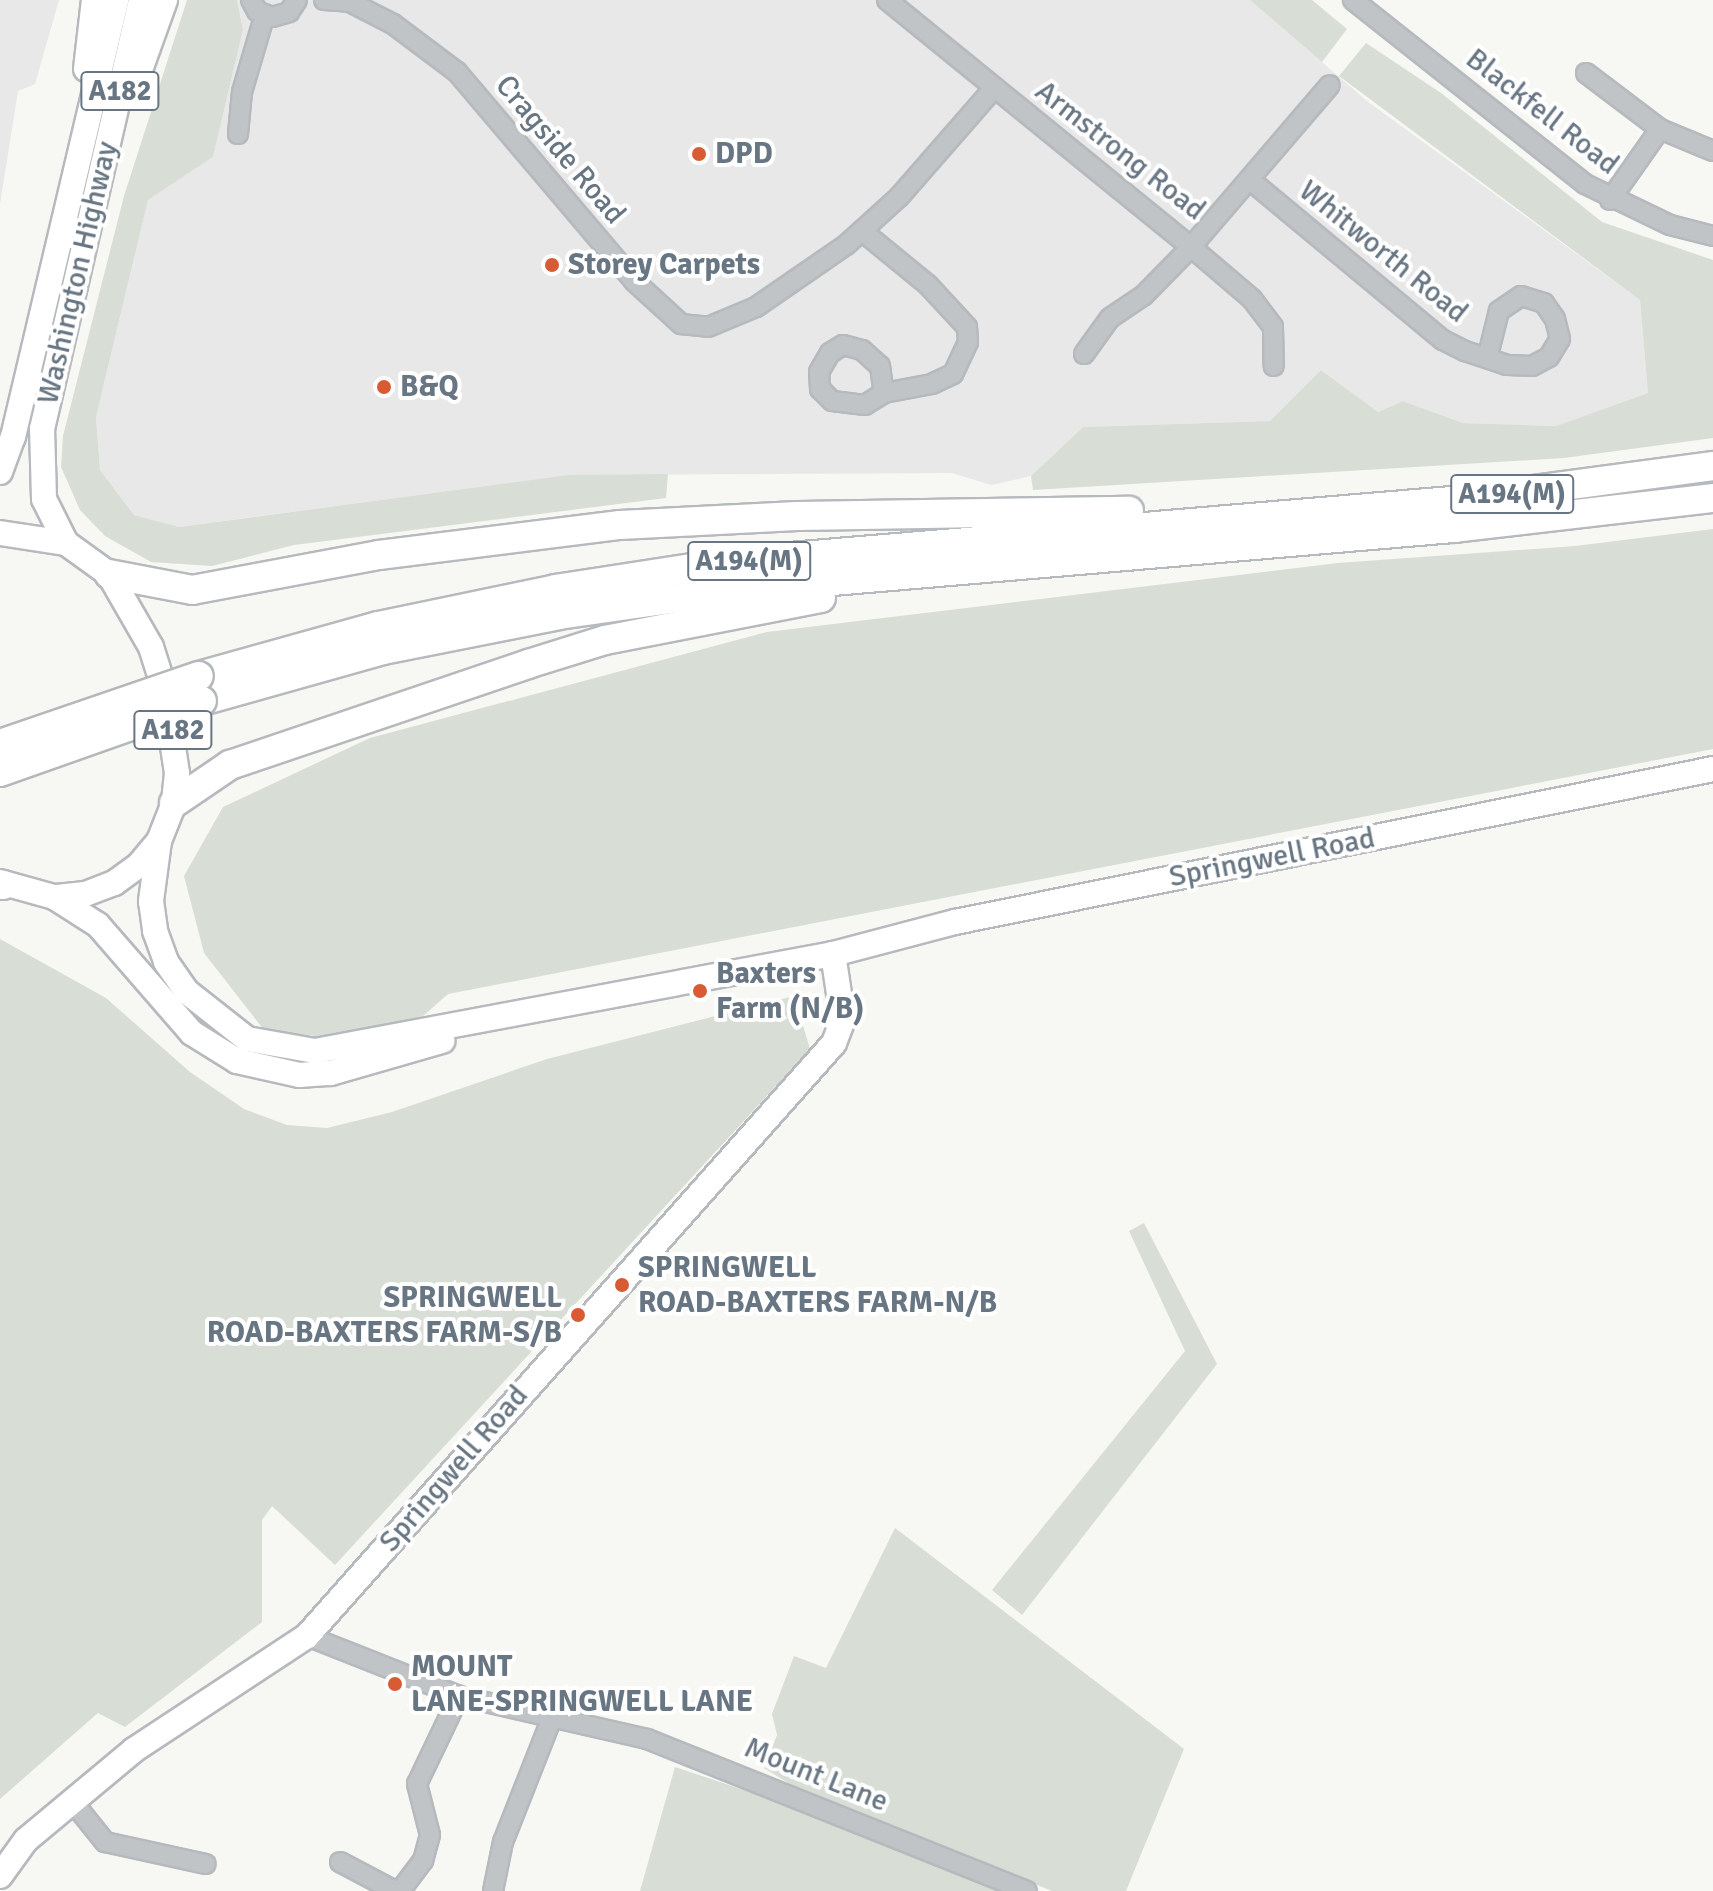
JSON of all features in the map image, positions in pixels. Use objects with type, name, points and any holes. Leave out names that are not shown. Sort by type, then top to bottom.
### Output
[{"type":"highway","name":"A194(M)","points":[[0,744],[200,688],[393,623],[556,589],[731,562],[1611,484],[1713,466]]},
{"type":"highway","name":"A194(M)","points":[[0,772],[200,688],[559,615],[739,589],[1454,528],[1713,498]]},
{"type":"highway","name":"A194(M)","points":[[109,574],[192,590],[379,555],[710,518],[1309,511]]},
{"type":"highway","name":"A194(M)","points":[[174,803],[230,765],[605,640],[1007,564]]},
{"type":"main road","points":[[74,174],[94,0]]},
{"type":"main road","name":"Washington Highway","points":[[0,472],[13,437],[116,0]]},
{"type":"main road","name":"Washington Highway","points":[[66,543],[44,499],[42,429],[141,0]]},
{"type":"main road","points":[[99,182],[165,0]]},
{"type":"main road","name":"A182","points":[[0,533],[66,543],[109,574],[132,607],[164,688],[177,773],[174,803],[159,841],[139,865],[114,883],[85,894],[54,897],[1,884]]},
{"type":"main road","name":"Springwell Road","points":[[159,841],[151,901],[166,962],[186,991],[247,1039],[315,1051],[833,954],[955,922],[1713,769]]},
{"type":"main road","name":"Springwell Road","points":[[54,897],[98,925],[192,1033],[213,1049],[262,1070],[299,1075],[361,1066],[544,1010]]},
{"type":"main road","name":"Springwell Road","points":[[0,1876],[26,1840],[134,1750],[307,1636],[834,1043],[843,1020],[833,954]]},
{"type":"street","points":[[238,134],[242,92],[265,14],[251,0]]},
{"type":"street","name":"Armstrong Road","points":[[887,0],[1191,247],[1330,85]]},
{"type":"street","name":"Blackfell Road","points":[[1353,0],[1377,7],[1610,200],[1670,225],[1713,236]]},
{"type":"street","name":"Cragside Road","points":[[265,14],[281,16],[296,3],[351,1],[393,24],[457,72],[634,281],[681,324],[708,327],[756,307],[862,231],[899,197],[994,88]]},
{"type":"street","points":[[1586,73],[1660,129],[1713,151]]},
{"type":"street","points":[[1610,200],[1660,129]]},
{"type":"street","name":"Whitworth Road","points":[[1250,180],[1443,340],[1488,355]]},
{"type":"street","points":[[862,231],[928,285],[967,327],[965,350],[953,374],[884,393]]},
{"type":"street","points":[[1084,354],[1110,318],[1143,296],[1191,247],[1252,299],[1273,327],[1274,366]]},
{"type":"street","name":"Mount Lane","points":[[307,1636],[459,1696],[553,1715],[647,1739],[1027,1891]]},
{"type":"street","points":[[340,1862],[398,1891],[423,1861],[430,1835],[417,1784],[459,1696]]},
{"type":"street","points":[[493,1891],[503,1842],[553,1715]]},
{"type":"street","points":[[72,1801],[105,1842],[206,1864]]},
{"type":"shaded area","points":[[0,0],[59,0],[35,84],[18,91],[0,204]]},
{"type":"shaded area","points":[[187,0],[237,0],[243,30],[213,157],[148,200],[96,417],[100,470],[134,515],[179,527],[568,475],[668,474],[666,498],[294,545],[212,566],[151,562],[105,536],[80,510],[61,467],[63,436],[124,196]]},
{"type":"shaded area","points":[[237,0],[1250,0],[1367,101],[1640,300],[1648,393],[1556,426],[1463,423],[1403,401],[1378,412],[1321,370],[1270,421],[1083,427],[1031,476],[991,485],[952,473],[568,475],[178,527],[134,515],[100,470],[96,417],[148,200],[213,157],[243,30]]},
{"type":"shaded area","points":[[1250,0],[1312,0],[1347,29],[1322,62]]},
{"type":"shaded area","points":[[1366,43],[1441,93],[1602,222],[1713,260],[1713,438],[1564,458],[1033,490],[1031,476],[1083,427],[1270,421],[1321,370],[1378,412],[1403,401],[1463,423],[1556,426],[1648,393],[1640,300],[1339,76]]},
{"type":"shaded area","points":[[1713,529],[1713,749],[448,994],[423,1016],[333,1038],[264,1030],[204,953],[184,876],[223,807],[370,738],[767,632],[1338,563],[1575,546]]},
{"type":"shaded area","points":[[0,939],[106,998],[190,1072],[244,1109],[287,1125],[327,1128],[392,1112],[547,1059],[794,996],[810,1049],[335,1565],[272,1506],[262,1520],[262,1622],[125,1727],[98,1713],[0,1799]]},
{"type":"shaded area","points":[[1144,1223],[1217,1364],[1022,1615],[992,1590],[1185,1351],[1129,1231]]},
{"type":"shaded area","points":[[895,1528],[1184,1749],[1126,1891],[1052,1891],[790,1784],[764,1768],[777,1735],[772,1714],[794,1656],[826,1668]]},
{"type":"shaded area","points":[[675,1767],[936,1854],[1027,1891],[640,1891]]},
{"type":"place","name":"DPD","points":[[699,154]]},
{"type":"place","name":"Storey Carpets","points":[[552,265]]},
{"type":"place","name":"B&Q","points":[[384,387]]},
{"type":"place","name":"Baxters Farm (N/B)","points":[[700,991]]},
{"type":"place","name":"SPRINGWELL ROAD-BAXTERS FARM-N/B","points":[[622,1285]]},
{"type":"place","name":"SPRINGWELL ROAD-BAXTERS FARM-S/B","points":[[578,1315]]},
{"type":"place","name":"MOUNT LANE-SPRINGWELL LANE","points":[[395,1684]]}]
